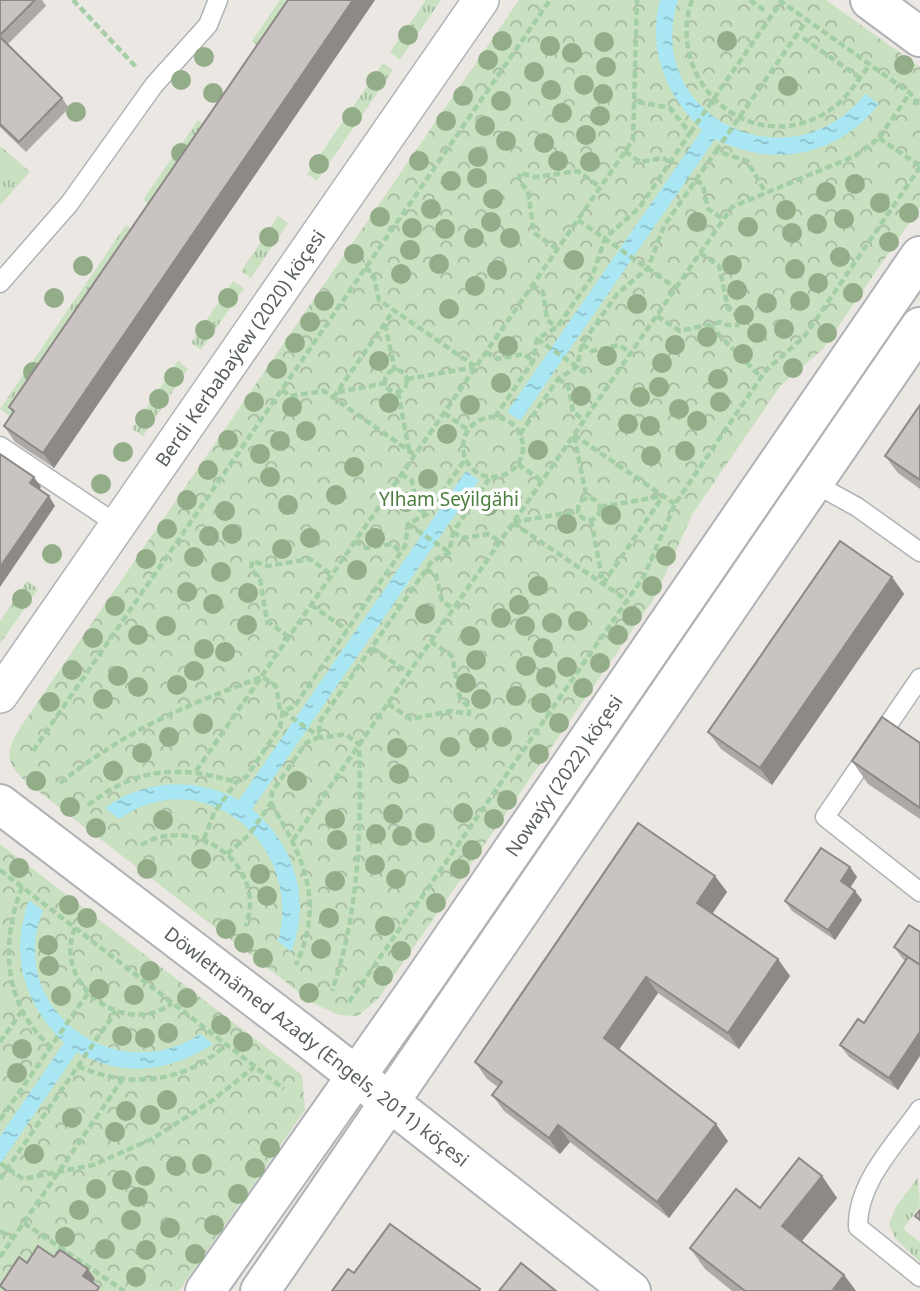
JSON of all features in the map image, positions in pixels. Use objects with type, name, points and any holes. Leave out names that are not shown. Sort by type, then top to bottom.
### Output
[{"type":"main road","points":[[870,0],[920,37]]},
{"type":"main road","name":"Nowaýy (2022) köçesi","points":[[205,1291],[920,256]]},
{"type":"main road","points":[[260,1291],[920,327]]},
{"type":"main road","name":"Döwletmämed Azady (Engels, 2011) köçesi","points":[[0,804],[391,1103],[631,1291]]},
{"type":"street","name":"Berdi Kerbabaýew (2020) köçesi","points":[[0,695],[481,0]]},
{"type":"lane","points":[[0,283],[69,204],[154,85],[208,25],[218,0]]},
{"type":"lane","points":[[0,446],[118,525]]},
{"type":"lane","points":[[812,482],[857,507],[920,552]]},
{"type":"lane","points":[[920,678],[825,817],[920,892]]},
{"type":"lane","points":[[920,1109],[866,1186],[858,1207],[858,1227],[920,1277]]},
{"type":"path","points":[[73,0],[154,85]]},
{"type":"path","points":[[33,751],[550,0]]},
{"type":"path","points":[[197,771],[633,140],[637,0]]},
{"type":"path","points":[[692,0],[686,26],[687,50],[695,74],[713,101],[738,119],[771,126],[806,122],[838,105],[870,64]]},
{"type":"path","points":[[750,0],[764,10]]},
{"type":"path","points":[[495,417],[533,361],[539,340],[557,327],[592,277],[605,238],[639,208],[780,1],[910,93],[920,107]]},
{"type":"path","points":[[520,434],[558,379],[575,365],[582,344],[617,294],[646,267],[664,226],[807,20]]},
{"type":"path","points":[[803,38],[860,78]]},
{"type":"path","points":[[293,840],[732,207],[855,156],[879,138],[910,93]]},
{"type":"path","points":[[634,102],[670,108],[691,132]]},
{"type":"path","points":[[349,1002],[644,576],[675,503],[761,377],[804,337],[920,167],[879,138]]},
{"type":"path","points":[[717,150],[747,161],[766,193]]},
{"type":"path","points":[[625,151],[640,162],[663,158],[670,162]]},
{"type":"path","points":[[557,249],[534,233],[528,191],[519,181],[520,173],[535,177],[578,171],[600,187]]},
{"type":"path","points":[[696,180],[703,185],[708,209],[724,219]]},
{"type":"path","points":[[578,220],[676,288]]},
{"type":"path","points":[[657,316],[680,331],[721,322],[733,326],[740,321],[728,308],[719,266],[700,253]]},
{"type":"path","points":[[365,268],[373,273],[379,300],[476,367]]},
{"type":"path","points":[[532,285],[543,292],[547,320],[557,327]]},
{"type":"path","points":[[333,398],[394,310]]},
{"type":"path","points":[[385,323],[394,371]]},
{"type":"path","points":[[709,325],[761,377]]},
{"type":"path","points":[[539,340],[586,373]]},
{"type":"path","points":[[582,344],[592,351],[619,345],[631,352]]},
{"type":"path","points":[[486,352],[497,359],[524,354],[533,361]]},
{"type":"path","points":[[407,379],[476,367]]},
{"type":"path","points":[[394,371],[402,372],[407,379],[405,388],[398,392],[391,391],[386,383],[388,374],[394,371]]},
{"type":"path","points":[[558,379],[568,385],[573,412],[584,420]]},
{"type":"path","points":[[337,393],[386,383]]},
{"type":"path","points":[[282,390],[290,396],[324,391],[415,455]]},
{"type":"path","points":[[398,392],[410,450]]},
{"type":"path","points":[[444,413],[468,430]]},
{"type":"path","points":[[495,417],[506,420],[520,434],[523,448],[518,464],[505,474],[491,476],[472,468],[463,446],[468,430],[481,419],[495,417]]},
{"type":"path","points":[[574,435],[675,503]]},
{"type":"path","points":[[574,435],[587,499]]},
{"type":"path","points":[[284,712],[294,707],[405,546],[411,526],[427,514],[466,458]]},
{"type":"path","points":[[518,464],[542,481]]},
{"type":"path","points":[[401,474],[412,481],[417,508],[427,514]]},
{"type":"path","points":[[318,736],[319,723],[426,569],[432,561],[447,551],[453,532],[491,476]]},
{"type":"path","points":[[600,507],[663,496]]},
{"type":"path","points":[[603,584],[663,496]]},
{"type":"path","points":[[587,499],[594,500],[600,507],[597,517],[591,520],[584,519],[579,511],[581,502],[587,499]]},
{"type":"path","points":[[513,523],[579,511]]},
{"type":"path","points":[[591,520],[603,584]]},
{"type":"path","points":[[513,523],[627,600]]},
{"type":"path","points":[[411,526],[447,551]]},
{"type":"path","points":[[453,532],[462,538],[489,534],[500,542]]},
{"type":"path","points":[[355,541],[366,548],[392,544],[401,552]]},
{"type":"path","points":[[289,637],[267,621],[260,579],[251,569],[252,561],[268,566],[310,559],[332,575]]},
{"type":"path","points":[[426,569],[436,575],[442,601],[454,608]]},
{"type":"path","points":[[311,605],[347,630]]},
{"type":"path","points":[[388,704],[411,719],[451,711],[469,714],[469,706],[460,698],[452,656],[430,642]]},
{"type":"path","points":[[372,647],[409,673]]},
{"type":"path","points":[[204,839],[214,813],[234,783],[246,777],[280,727],[284,712],[276,686],[262,677]]},
{"type":"path","points":[[60,783],[100,751],[141,727],[180,707],[262,677]]},
{"type":"path","points":[[284,712],[318,736]]},
{"type":"path","points":[[227,853],[249,835],[269,805],[272,792],[306,743],[318,736],[345,734],[359,744]]},
{"type":"path","points":[[332,991],[344,950],[356,867],[359,744]]},
{"type":"path","points":[[88,805],[126,781],[166,772],[197,771],[234,783]]},
{"type":"path","points":[[269,805],[293,840],[304,865],[310,899],[308,934],[296,965]]},
{"type":"path","points":[[141,845],[174,834],[204,839],[227,853],[243,875],[249,893],[246,926]]},
{"type":"path","points":[[0,870],[284,1089]]},
{"type":"path","points":[[22,887],[12,911],[6,948],[12,988],[22,1011],[51,1046]]},
{"type":"path","points":[[75,928],[71,940],[71,959],[77,977],[88,993],[116,1011],[144,1014],[161,1010],[172,1003]]},
{"type":"path","points":[[0,1120],[88,993]]},
{"type":"path","points":[[0,1042],[22,1011]]},
{"type":"path","points":[[0,1179],[116,1011]]},
{"type":"path","points":[[79,1065],[122,1080],[170,1076],[200,1063],[226,1045]]},
{"type":"path","points":[[0,1163],[23,1179],[93,1165],[152,1139],[202,1108],[254,1067]]},
{"type":"path","points":[[0,1257],[122,1080]]},
{"type":"path","points":[[24,1223],[124,1291]]},
{"type":"path","points":[[0,1231],[13,1238]]},
{"type":"green space","points":[[280,0],[295,0],[262,48],[252,41]]},
{"type":"green space","points":[[426,0],[441,0],[400,60],[390,52]]},
{"type":"green space","name":"Ylham Seýilgähi","points":[[519,0],[826,0],[920,67],[920,207],[823,349],[781,385],[693,513],[655,597],[378,999],[358,1016],[339,1015],[313,1003],[25,781],[10,762],[10,750],[20,728]]},
{"type":"green space","points":[[383,63],[393,70],[317,181],[307,174]]},
{"type":"green space","points":[[198,120],[208,128],[153,207],[143,200]]},
{"type":"green space","points":[[0,146],[30,172],[0,205]]},
{"type":"green space","points":[[278,216],[288,223],[251,278],[241,271]]},
{"type":"green space","points":[[126,225],[137,232],[10,416],[0,409]]},
{"type":"green space","points":[[233,281],[244,288],[201,350],[191,343]]},
{"type":"green space","points":[[178,361],[188,369],[143,436],[132,429]]},
{"type":"green space","points":[[27,581],[38,589],[0,644],[0,621]]},
{"type":"green space","points":[[0,844],[302,1075],[305,1110],[179,1291],[0,1291]]},
{"type":"green space","points":[[918,1177],[920,1206],[903,1229],[920,1242],[920,1262],[895,1238],[889,1224],[896,1207]]},
{"type":"water","points":[[660,0],[678,0],[672,41],[681,77],[701,106],[730,126],[763,137],[799,136],[834,122],[865,94],[879,104],[844,136],[804,152],[760,154],[715,139],[520,421],[507,412],[702,130],[678,102],[663,71],[656,36]]},
{"type":"water","points":[[466,471],[479,480],[252,809],[279,839],[295,874],[300,912],[291,952],[278,941],[282,906],[276,873],[262,845],[241,822],[214,806],[184,799],[152,803],[119,819],[105,808],[136,791],[170,785],[205,787],[239,800]]},
{"type":"water","points":[[29,900],[43,911],[35,946],[39,979],[53,1007],[75,1030],[103,1045],[134,1052],[167,1049],[200,1034],[213,1044],[180,1061],[146,1068],[111,1066],[77,1052],[0,1164],[0,1136],[64,1043],[39,1012],[24,978],[20,940]]},
{"type":"building","points":[[0,0],[35,0],[0,35]]},
{"type":"building","points":[[288,0],[353,0],[43,453],[4,426],[14,411],[9,407]]},
{"type":"building","points":[[0,37],[62,98],[19,142],[0,124]]},
{"type":"building","points":[[920,405],[920,480],[885,456]]},
{"type":"building","points":[[0,454],[34,477],[30,483],[49,496],[0,567]]},
{"type":"building","points":[[840,541],[892,577],[760,768],[708,732]]},
{"type":"building","points":[[882,717],[920,743],[920,808],[852,761]]},
{"type":"building","points":[[638,823],[715,876],[697,903],[778,959],[728,1033],[646,977],[604,1038],[716,1124],[657,1202],[558,1125],[549,1138],[492,1095],[502,1082],[475,1062]]},
{"type":"building","points":[[821,848],[850,867],[841,881],[855,891],[828,930],[785,901]]},
{"type":"building","points":[[909,925],[920,932],[920,965],[894,947]]},
{"type":"building","points":[[908,957],[920,965],[920,1032],[889,1078],[840,1045],[858,1019],[864,1023]]},
{"type":"building","points":[[799,1158],[822,1176],[782,1226],[844,1275],[832,1291],[745,1291],[690,1248],[736,1189],[760,1208]]},
{"type":"building","points":[[390,1224],[480,1289],[479,1291],[332,1291],[348,1269],[354,1273]]},
{"type":"building","points":[[38,1246],[54,1257],[60,1250],[88,1269],[83,1276],[99,1287],[97,1291],[7,1291],[0,1286],[19,1257],[27,1263]]},
{"type":"building","points":[[521,1263],[556,1291],[499,1291]]}]
